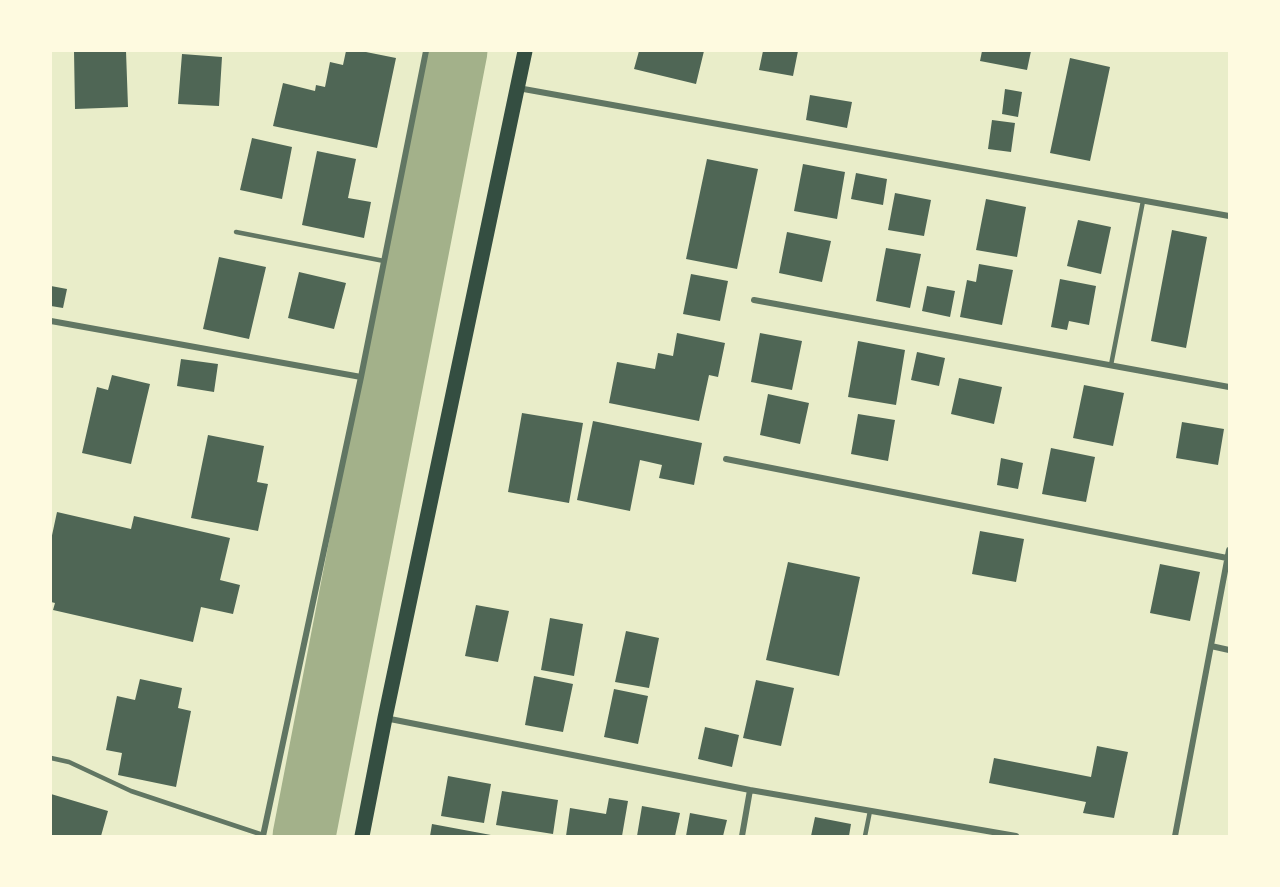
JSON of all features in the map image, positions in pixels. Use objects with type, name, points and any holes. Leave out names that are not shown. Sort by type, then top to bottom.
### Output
[{"type":"main road","points":[[362,836],[525,51]]},
{"type":"street","points":[[263,835],[361,377],[426,51]]},
{"type":"street","points":[[518,88],[1229,216]]},
{"type":"street","points":[[754,300],[1229,387]]},
{"type":"street","points":[[51,321],[361,377]]},
{"type":"street","points":[[726,459],[1227,558]]},
{"type":"street","points":[[1175,836],[1229,550]]},
{"type":"street","points":[[1211,646],[1229,650]]},
{"type":"street","points":[[385,718],[973,832],[1016,836]]},
{"type":"street","points":[[742,836],[750,790]]},
{"type":"lane","points":[[1111,365],[1143,201]]},
{"type":"lane","points":[[236,232],[384,261]]},
{"type":"lane","points":[[51,758],[69,762],[131,791],[263,835]]},
{"type":"lane","points":[[866,836],[870,811]]},
{"type":"building","points":[[74,51],[126,51],[128,107],[75,109]]},
{"type":"building","points":[[346,51],[361,51],[396,58],[377,148],[273,126],[283,83],[315,91],[316,85],[325,87],[330,62],[343,65]]},
{"type":"building","points":[[639,51],[704,51],[696,84],[634,69]]},
{"type":"building","points":[[763,51],[798,51],[793,76],[759,70]]},
{"type":"building","points":[[982,51],[1031,51],[1027,70],[980,61]]},
{"type":"building","points":[[182,54],[222,57],[219,106],[178,104]]},
{"type":"building","points":[[1070,58],[1110,67],[1090,161],[1050,153]]},
{"type":"building","points":[[1005,89],[1022,92],[1018,117],[1002,114]]},
{"type":"building","points":[[810,95],[852,102],[847,128],[806,120]]},
{"type":"building","points":[[992,120],[1015,123],[1011,152],[988,149]]},
{"type":"building","points":[[252,138],[292,147],[282,199],[240,190]]},
{"type":"building","points":[[317,151],[356,159],[348,198],[371,202],[364,238],[302,225]]},
{"type":"building","points":[[707,159],[758,169],[737,269],[686,259]]},
{"type":"building","points":[[803,164],[845,172],[837,219],[794,211]]},
{"type":"building","points":[[856,173],[887,179],[883,205],[851,199]]},
{"type":"building","points":[[895,193],[931,200],[924,236],[888,230]]},
{"type":"building","points":[[986,199],[1026,207],[1017,257],[976,250]]},
{"type":"building","points":[[1078,220],[1111,227],[1101,274],[1067,266]]},
{"type":"building","points":[[1172,230],[1207,237],[1186,348],[1151,341]]},
{"type":"building","points":[[787,232],[831,241],[822,282],[779,273]]},
{"type":"building","points":[[886,248],[921,254],[910,308],[876,301]]},
{"type":"building","points":[[219,257],[266,267],[249,339],[203,329]]},
{"type":"building","points":[[979,264],[1013,270],[1002,325],[960,317],[967,280],[976,282]]},
{"type":"building","points":[[299,272],[346,283],[334,329],[288,318]]},
{"type":"building","points":[[691,274],[728,281],[720,321],[683,314]]},
{"type":"building","points":[[1060,279],[1096,286],[1089,325],[1069,321],[1067,330],[1051,327]]},
{"type":"building","points":[[51,286],[67,289],[63,308],[51,306]]},
{"type":"building","points":[[927,286],[955,291],[950,317],[922,311]]},
{"type":"building","points":[[677,333],[725,343],[718,377],[709,375],[699,421],[609,403],[617,362],[655,369],[658,353],[673,356]]},
{"type":"building","points":[[760,333],[802,341],[792,390],[751,382]]},
{"type":"building","points":[[858,341],[905,350],[896,405],[848,397]]},
{"type":"building","points":[[917,352],[945,358],[939,386],[911,380]]},
{"type":"building","points":[[181,359],[218,364],[214,392],[177,386]]},
{"type":"building","points":[[112,375],[150,384],[131,464],[82,453],[97,387],[108,390]]},
{"type":"building","points":[[959,378],[1002,387],[994,424],[951,414]]},
{"type":"building","points":[[1084,385],[1124,393],[1113,446],[1073,438]]},
{"type":"building","points":[[768,394],[809,403],[800,444],[760,435]]},
{"type":"building","points":[[522,413],[583,423],[569,503],[508,492]]},
{"type":"building","points":[[858,414],[895,420],[888,461],[851,454]]},
{"type":"building","points":[[593,421],[702,443],[694,485],[659,478],[662,465],[640,460],[630,511],[577,500]]},
{"type":"building","points":[[1182,422],[1224,429],[1218,465],[1176,458]]},
{"type":"building","points":[[208,435],[264,446],[257,482],[268,484],[258,531],[191,518]]},
{"type":"building","points":[[1051,448],[1095,457],[1086,502],[1042,494]]},
{"type":"building","points":[[1001,458],[1023,463],[1018,489],[997,485]]},
{"type":"building","points":[[57,512],[131,529],[134,516],[230,538],[220,580],[240,585],[233,614],[201,607],[193,642],[53,610],[55,603],[51,602],[51,540]]},
{"type":"building","points":[[980,531],[1024,539],[1016,582],[972,574]]},
{"type":"building","points":[[788,562],[860,577],[839,676],[766,660]]},
{"type":"building","points":[[1160,564],[1200,572],[1190,621],[1150,613]]},
{"type":"building","points":[[476,605],[509,611],[498,662],[465,656]]},
{"type":"building","points":[[550,618],[583,624],[574,676],[541,670]]},
{"type":"building","points":[[626,631],[659,638],[649,688],[615,682]]},
{"type":"building","points":[[534,676],[573,684],[563,732],[525,725]]},
{"type":"building","points":[[140,679],[182,688],[178,708],[191,711],[176,787],[118,775],[122,753],[106,750],[117,696],[135,700]]},
{"type":"building","points":[[756,680],[794,688],[781,746],[743,738]]},
{"type":"building","points":[[614,689],[648,696],[638,744],[604,737]]},
{"type":"building","points":[[705,727],[739,735],[732,767],[698,759]]},
{"type":"building","points":[[1097,746],[1128,752],[1114,818],[1083,813],[1086,802],[989,783],[994,758],[1091,777]]},
{"type":"building","points":[[448,776],[491,784],[484,823],[441,816]]},
{"type":"building","points":[[502,791],[558,800],[553,834],[496,825]]},
{"type":"building","points":[[51,794],[108,811],[101,836],[51,836]]},
{"type":"building","points":[[609,798],[628,801],[622,836],[566,836],[570,808],[606,814]]},
{"type":"building","points":[[642,806],[680,813],[675,836],[637,836]]},
{"type":"building","points":[[690,813],[727,820],[723,836],[686,836]]},
{"type":"building","points":[[815,817],[851,824],[849,836],[811,836]]},
{"type":"building","points":[[432,824],[491,835],[491,836],[430,836]]},
{"type":"waterway","points":[[304,836],[456,51]]}]
